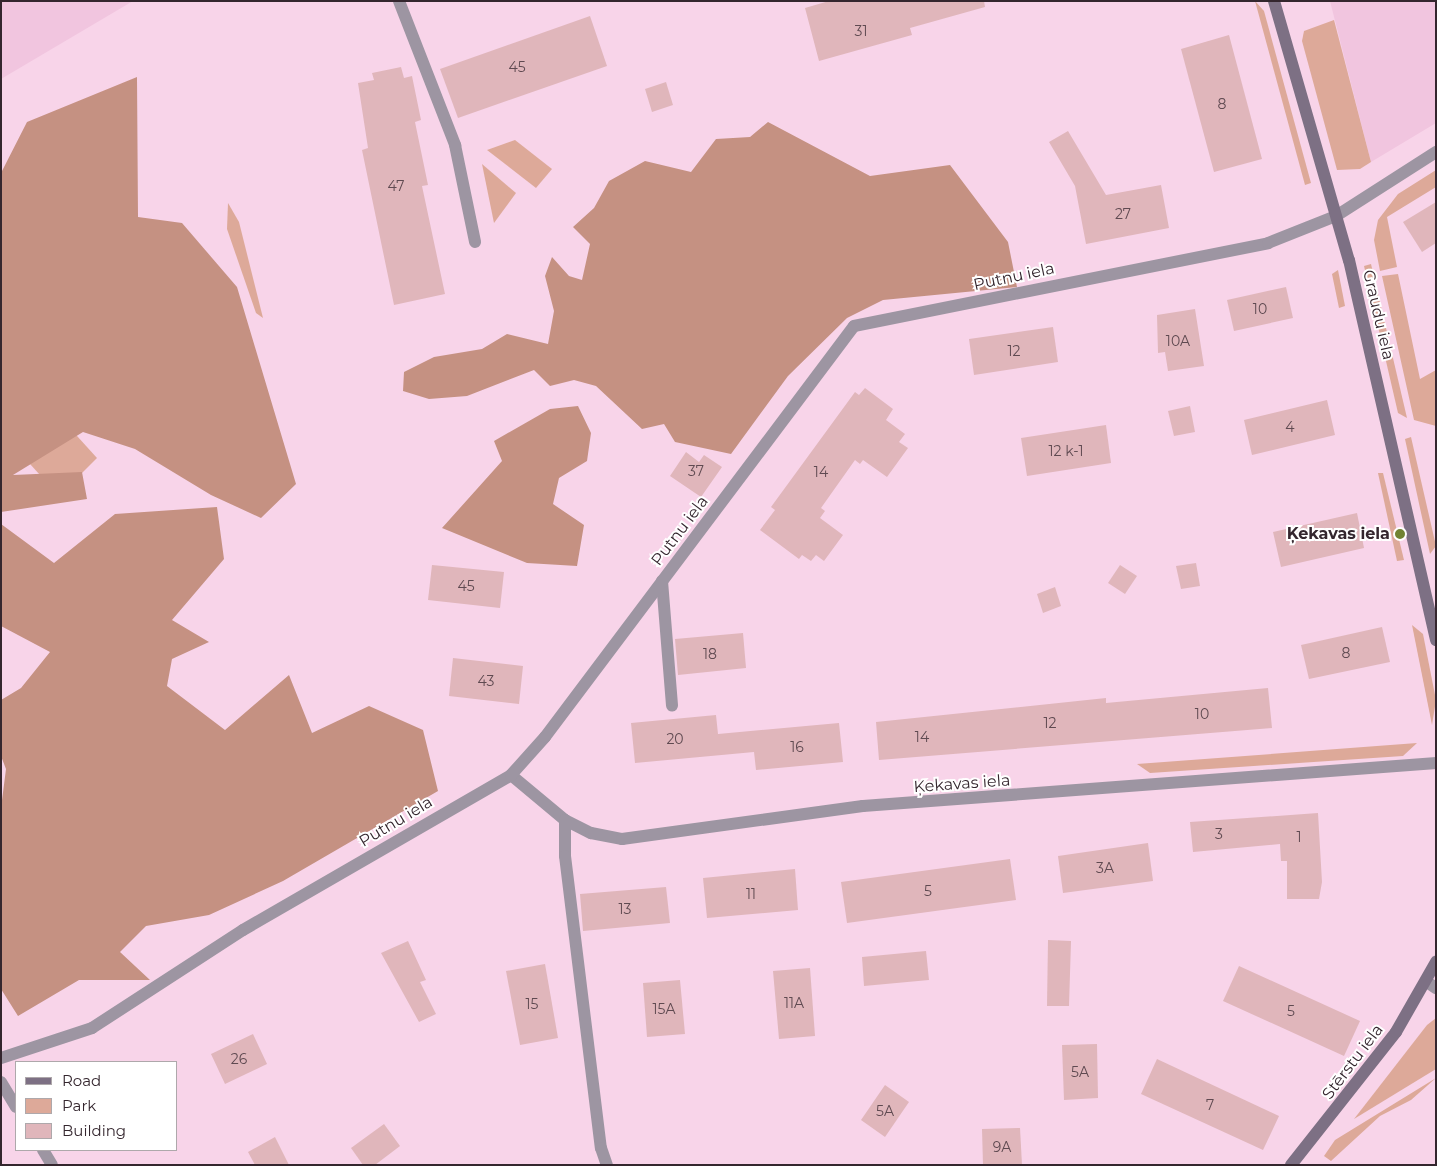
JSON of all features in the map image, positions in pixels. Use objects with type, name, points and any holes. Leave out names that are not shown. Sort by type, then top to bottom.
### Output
[{"type":"main road","name":"Graudu iela","points":[[1274,1],[1336,216],[1433,618],[1436,640]]},
{"type":"main road","points":[[1431,985],[1436,962]]},
{"type":"main road","name":"Stērstu iela","points":[[1291,1165],[1366,1073],[1431,985]]},
{"type":"street","points":[[399,1],[455,145],[475,242]]},
{"type":"street","name":"Putnu iela","points":[[1,1058],[92,1028],[243,930],[511,776],[545,737],[854,326],[1268,243],[1336,216],[1436,152]]},
{"type":"street","points":[[662,581],[672,706]]},
{"type":"street","name":"Ķekavas iela","points":[[511,776],[565,820],[591,833],[622,839],[845,808],[1436,763]]},
{"type":"street","points":[[565,820],[566,866],[601,1148],[607,1165]]},
{"type":"street","points":[[1,1082],[15,1104]]},
{"type":"street","points":[[44,1151],[52,1165]]},
{"type":"shaded area","points":[[1,1],[133,1],[1,79]]},
{"type":"shaded area","points":[[1330,1],[1436,1],[1436,123],[1371,162]]},
{"type":"shaded area","points":[[137,77],[138,217],[182,223],[237,287],[296,484],[261,518],[211,495],[135,449],[83,432],[13,475],[82,472],[87,499],[1,512],[1,173],[27,122]]},
{"type":"shaded area","points":[[768,122],[870,176],[950,165],[1008,242],[1017,287],[883,300],[847,318],[788,376],[731,454],[675,442],[664,424],[642,429],[596,386],[574,380],[550,386],[534,370],[467,396],[429,399],[403,391],[404,372],[434,357],[482,349],[507,334],[548,344],[554,311],[545,276],[552,257],[569,276],[582,280],[590,244],[573,227],[594,208],[609,181],[645,161],[691,172],[716,139],[750,137]]},
{"type":"shaded area","points":[[578,406],[591,433],[587,461],[559,478],[553,504],[584,525],[577,566],[527,563],[442,528],[502,461],[494,441],[550,409]]},
{"type":"shaded area","points":[[217,507],[224,559],[172,620],[209,642],[172,659],[167,686],[225,730],[289,675],[312,733],[369,706],[423,730],[438,791],[283,881],[209,915],[146,926],[120,952],[150,980],[79,980],[18,1016],[1,989],[1,808],[6,769],[1,756],[1,700],[21,688],[50,652],[1,626],[1,524],[54,563],[115,514]]},
{"type":"green space","points":[[1255,1],[1264,11],[1311,183],[1305,185]]},
{"type":"green space","points":[[1334,20],[1371,162],[1360,169],[1337,170],[1302,41],[1304,31]]},
{"type":"green space","points":[[515,140],[552,169],[536,188],[487,150]]},
{"type":"green space","points":[[482,164],[516,193],[494,223]]},
{"type":"green space","points":[[1436,170],[1436,187],[1387,217],[1397,267],[1380,271],[1374,240],[1378,220],[1398,194]]},
{"type":"green space","points":[[228,203],[239,222],[263,318],[256,313],[227,229]]},
{"type":"green space","points":[[1371,264],[1407,418],[1398,413],[1364,266]]},
{"type":"green space","points":[[1338,270],[1345,306],[1339,308],[1332,274]]},
{"type":"green space","points":[[1398,274],[1420,379],[1436,370],[1436,426],[1414,420],[1382,276]]},
{"type":"green space","points":[[9,361],[97,458],[59,496],[1,432],[1,368]]},
{"type":"green space","points":[[1411,437],[1436,546],[1430,554],[1405,439]]},
{"type":"green space","points":[[1378,473],[1383,473],[1404,560],[1397,561]]},
{"type":"green space","points":[[1412,625],[1423,634],[1436,700],[1432,725]]},
{"type":"green space","points":[[1417,743],[1403,756],[1150,773],[1137,764]]},
{"type":"green space","points":[[1436,1018],[1436,1069],[1354,1119],[1427,1025]]},
{"type":"green space","points":[[1436,1078],[1411,1100],[1380,1116],[1331,1161],[1324,1156],[1335,1140]]},
{"type":"building","points":[[829,1],[984,1],[985,7],[910,28],[912,35],[819,61],[805,8]]},
{"type":"building","points":[[590,16],[607,66],[458,118],[440,69]]},
{"type":"building","points":[[1229,35],[1262,159],[1214,172],[1181,49]]},
{"type":"building","points":[[401,67],[404,78],[412,76],[421,120],[415,122],[428,185],[422,186],[445,294],[394,305],[362,150],[368,148],[358,83],[374,80],[372,73]]},
{"type":"building","points":[[666,82],[673,105],[652,112],[645,89]]},
{"type":"building","points":[[1068,131],[1106,195],[1161,185],[1169,228],[1086,244],[1075,186],[1049,142]]},
{"type":"building","points":[[1436,202],[1436,243],[1422,252],[1403,222]]},
{"type":"building","points":[[1286,287],[1293,318],[1234,331],[1227,300]]},
{"type":"building","points":[[1195,309],[1204,366],[1168,371],[1165,352],[1158,353],[1157,315]]},
{"type":"building","points":[[1053,327],[1058,362],[974,375],[969,339]]},
{"type":"building","points":[[865,388],[893,409],[886,420],[905,434],[899,442],[908,448],[887,477],[863,460],[860,464],[855,460],[821,508],[825,511],[820,518],[843,535],[824,561],[816,555],[811,561],[802,555],[799,559],[760,530],[775,510],[771,507],[855,392],[859,395]]},
{"type":"building","points":[[1327,400],[1335,435],[1252,455],[1244,420]]},
{"type":"building","points":[[1190,406],[1195,432],[1174,436],[1168,411]]},
{"type":"building","points":[[1106,425],[1111,463],[1027,476],[1021,438]]},
{"type":"building","points":[[686,452],[699,462],[704,455],[722,467],[701,497],[670,476]]},
{"type":"building","points":[[1357,513],[1364,548],[1281,567],[1273,532]]},
{"type":"building","points":[[1196,563],[1200,586],[1181,589],[1176,566]]},
{"type":"building","points":[[432,565],[504,572],[500,608],[428,600]]},
{"type":"building","points":[[1120,565],[1137,576],[1125,594],[1108,583]]},
{"type":"building","points":[[1055,587],[1061,606],[1043,613],[1037,594]]},
{"type":"building","points":[[1382,627],[1390,662],[1309,679],[1301,645]]},
{"type":"building","points":[[743,633],[746,668],[678,675],[675,639]]},
{"type":"building","points":[[453,658],[523,666],[519,704],[449,696]]},
{"type":"building","points":[[1268,688],[1272,728],[879,760],[876,722],[1106,698],[1106,703]]},
{"type":"building","points":[[716,715],[718,734],[839,723],[843,762],[756,770],[754,752],[635,763],[631,723]]},
{"type":"building","points":[[1318,813],[1322,882],[1319,899],[1287,899],[1287,861],[1281,861],[1280,844],[1193,852],[1190,822]]},
{"type":"building","points":[[1148,843],[1153,881],[1063,893],[1058,856]]},
{"type":"building","points":[[1010,859],[1016,900],[847,923],[841,882]]},
{"type":"building","points":[[795,869],[798,910],[707,918],[703,878]]},
{"type":"building","points":[[666,887],[670,923],[583,931],[580,894]]},
{"type":"building","points":[[1048,940],[1071,941],[1069,1006],[1047,1006]]},
{"type":"building","points":[[408,941],[426,980],[420,982],[436,1014],[419,1022],[381,953]]},
{"type":"building","points":[[926,951],[929,980],[864,986],[862,957]]},
{"type":"building","points":[[545,964],[558,1038],[520,1045],[506,971]]},
{"type":"building","points":[[1239,966],[1360,1021],[1344,1056],[1223,1001]]},
{"type":"building","points":[[810,968],[815,1036],[779,1039],[773,971]]},
{"type":"building","points":[[680,980],[685,1034],[647,1037],[643,983]]},
{"type":"building","points":[[253,1034],[267,1064],[225,1084],[211,1054]]},
{"type":"building","points":[[1097,1044],[1098,1098],[1064,1100],[1062,1045]]},
{"type":"building","points":[[1157,1059],[1279,1116],[1263,1150],[1141,1094]]},
{"type":"building","points":[[885,1085],[909,1102],[885,1137],[861,1120]]},
{"type":"building","points":[[384,1124],[400,1146],[375,1165],[363,1165],[351,1148]]},
{"type":"building","points":[[1020,1128],[1022,1165],[983,1165],[982,1129]]},
{"type":"building","points":[[275,1137],[289,1165],[255,1165],[248,1152]]},
{"type":"place","name":"Ķekavas iela","points":[[1400,534]]}]
